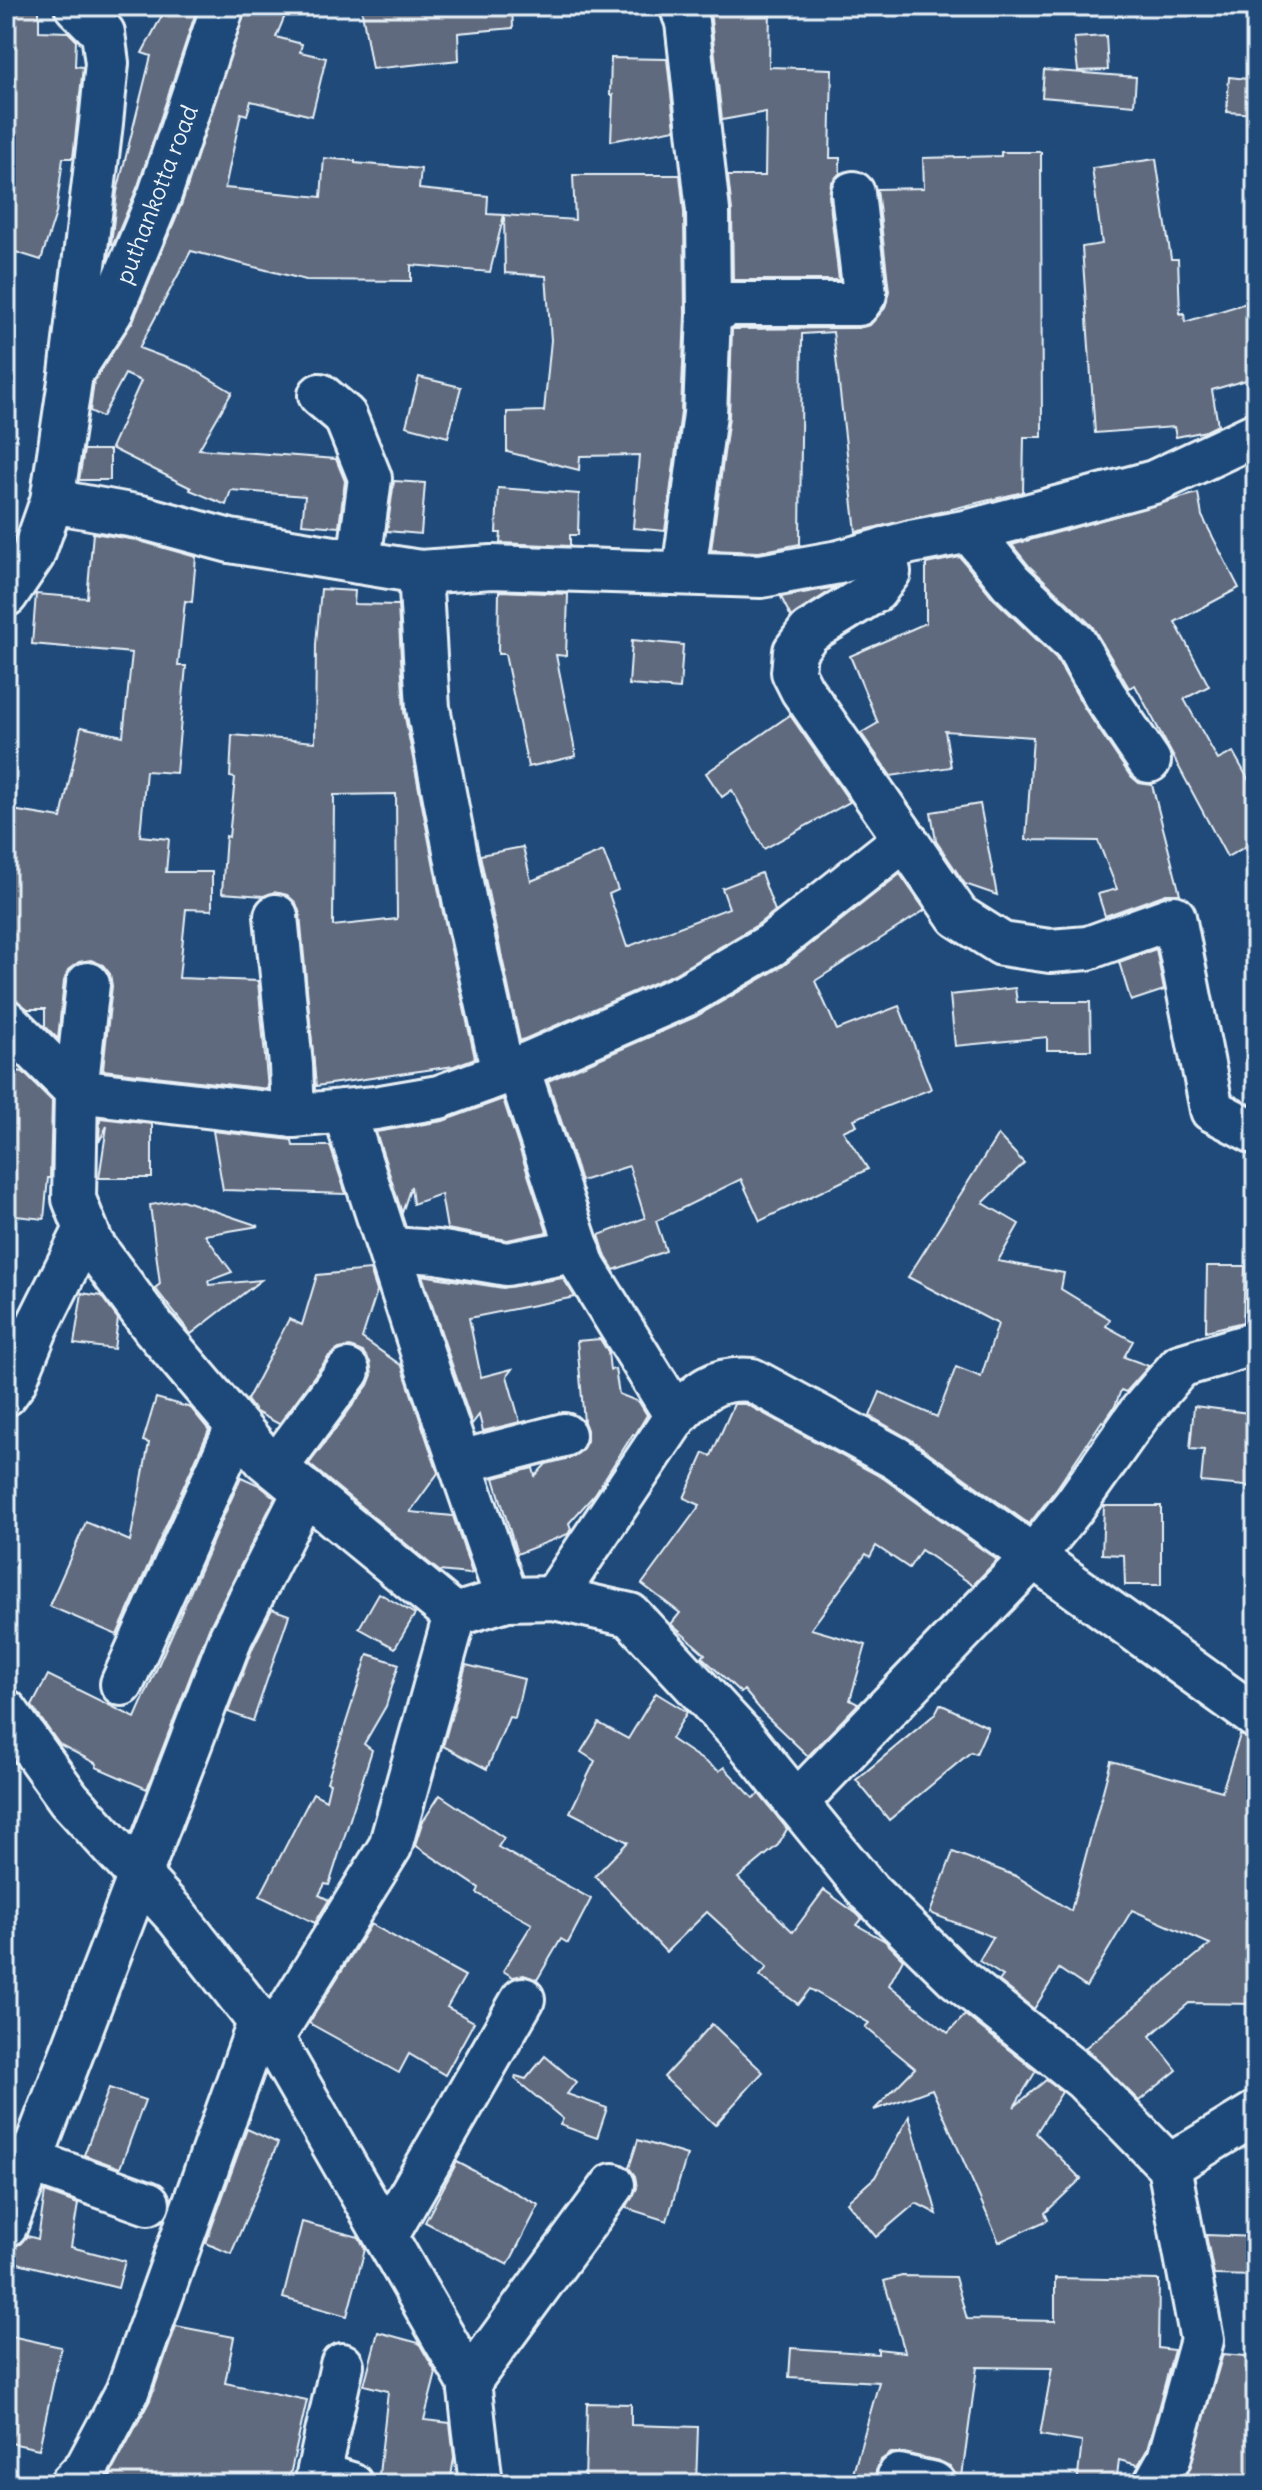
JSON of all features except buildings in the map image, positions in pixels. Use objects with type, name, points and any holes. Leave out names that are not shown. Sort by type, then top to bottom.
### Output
[{"type":"street","points":[[6,595],[33,555],[52,501],[71,374],[107,63],[103,33],[76,6]]},
{"type":"street","name":"puthankotta road","points":[[71,374],[111,312],[160,194],[223,6]]},
{"type":"street","points":[[681,6],[687,22],[708,211],[709,314],[705,414],[684,572]]},
{"type":"street","points":[[709,314],[730,304],[858,304],[865,294],[853,193]]},
{"type":"street","points":[[320,395],[345,416],[370,478],[359,562]]},
{"type":"street","points":[[52,501],[141,517],[230,541],[420,572],[492,567],[761,576],[839,562],[970,531],[1154,482],[1256,434]]},
{"type":"street","points":[[970,531],[1011,582],[1075,643],[1105,696],[1149,761]]},
{"type":"street","points":[[884,549],[889,572],[875,591],[809,632],[795,651],[793,672],[802,690],[958,916],[1002,944],[1050,951],[1088,948],[1174,917],[1212,1110],[1256,1133]]},
{"type":"street","points":[[420,572],[428,708],[465,903],[510,1070],[584,1267],[676,1416]]},
{"type":"street","points":[[6,1021],[76,1091],[293,1116],[439,1097],[685,995],[771,945],[905,839]]},
{"type":"street","points":[[276,916],[293,1116]]},
{"type":"street","points":[[88,984],[76,1091],[74,1199],[92,1244],[154,1328],[237,1427],[290,1480],[455,1615]]},
{"type":"street","points":[[344,1111],[507,1599]]},
{"type":"street","points":[[6,1394],[86,1229]]},
{"type":"street","points":[[390,1249],[437,1252],[507,1264],[579,1250]]},
{"type":"street","points":[[796,1803],[1033,1557],[1074,1506],[1139,1414],[1180,1366],[1256,1343]]},
{"type":"street","points":[[6,2225],[290,1480],[348,1371]]},
{"type":"street","points":[[554,1598],[676,1416],[699,1391],[729,1378],[752,1380],[896,1458],[1256,1717]]},
{"type":"street","points":[[122,1684],[237,1427]]},
{"type":"street","points":[[460,1462],[564,1435]]},
{"type":"street","points":[[455,1615],[507,1599],[554,1598],[630,1615],[745,1739],[869,1892],[956,1977],[1084,2079],[1169,2166],[1202,2340],[1169,2459],[1155,2484]]},
{"type":"street","points":[[71,2484],[87,2467],[127,2392],[266,2031],[390,1847],[455,1615]]},
{"type":"street","points":[[6,1711],[69,1799],[178,1918],[266,2031],[469,2382],[481,2484]]},
{"type":"street","points":[[386,2237],[523,1999]]},
{"type":"street","points":[[1169,2166],[1256,2113]]},
{"type":"street","points":[[30,2161],[148,2203]]},
{"type":"street","points":[[469,2382],[613,2185]]},
{"type":"street","points":[[342,2365],[318,2474],[351,2484]]}]
